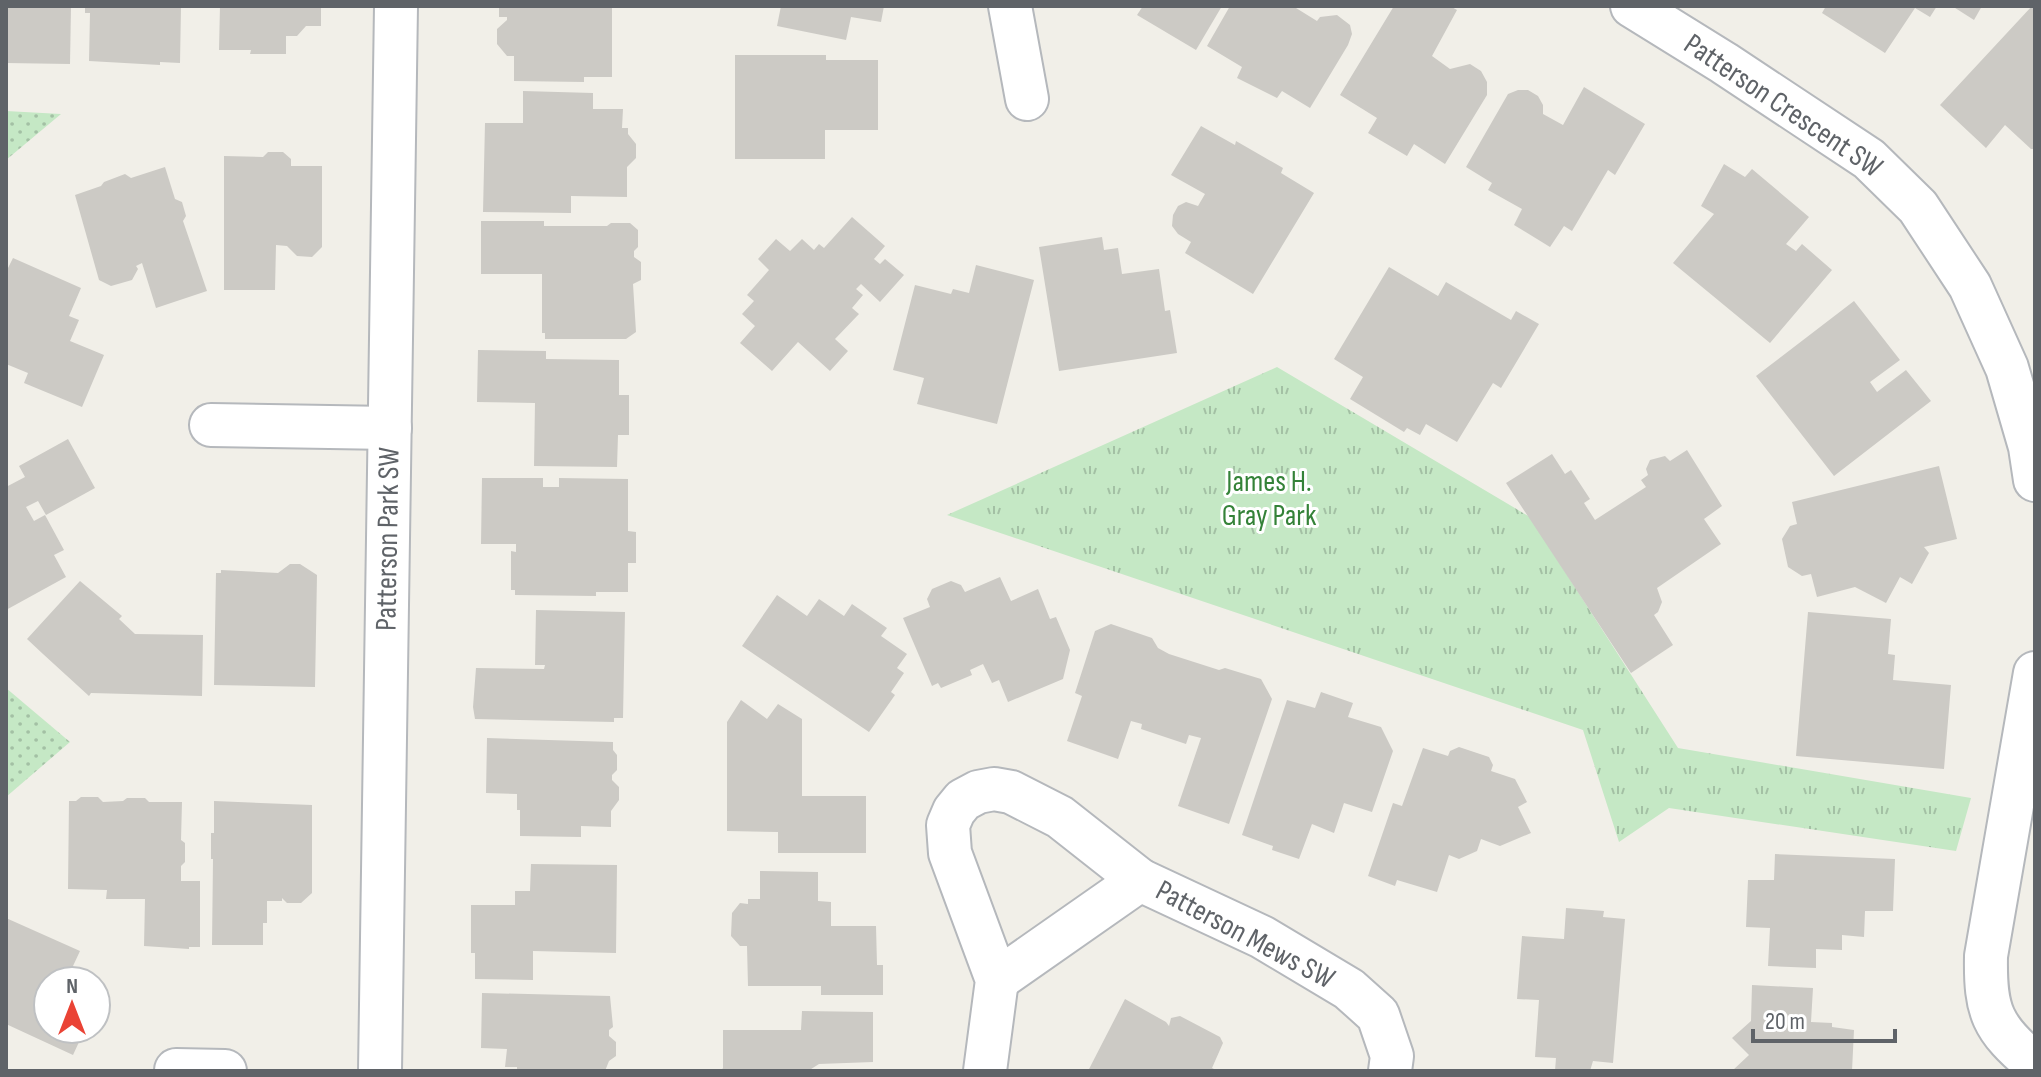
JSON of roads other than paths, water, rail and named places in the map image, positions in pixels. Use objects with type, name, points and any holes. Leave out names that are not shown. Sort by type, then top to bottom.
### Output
[{"type":"street","name":"Patterson Park SW","points":[[380,1071],[396,6]]},
{"type":"street","points":[[1010,6],[1027,99]]},
{"type":"street","name":"Patterson Crescent SW","points":[[1632,6],[1869,159],[1918,207],[1970,286],[2007,368],[2030,447],[2035,480]]},
{"type":"street","points":[[211,425],[390,428]]},
{"type":"street","points":[[2035,673],[1986,956],[1985,992],[1992,1018],[2008,1041],[2035,1064]]},
{"type":"street","name":"Patterson Mews SW","points":[[985,1071],[997,980],[947,839],[948,825],[963,800],[978,792],[994,789],[1011,792],[1060,817],[1140,880],[1262,937],[1349,989],[1378,1015],[1392,1056],[1390,1071]]},
{"type":"street","name":"Patterson Mews SW","points":[[997,980],[1140,880]]},
{"type":"street","points":[[176,1070],[225,1071]]},
{"type":"park label","name":"James H. Gray Park","points":[[1269,499]]}]
